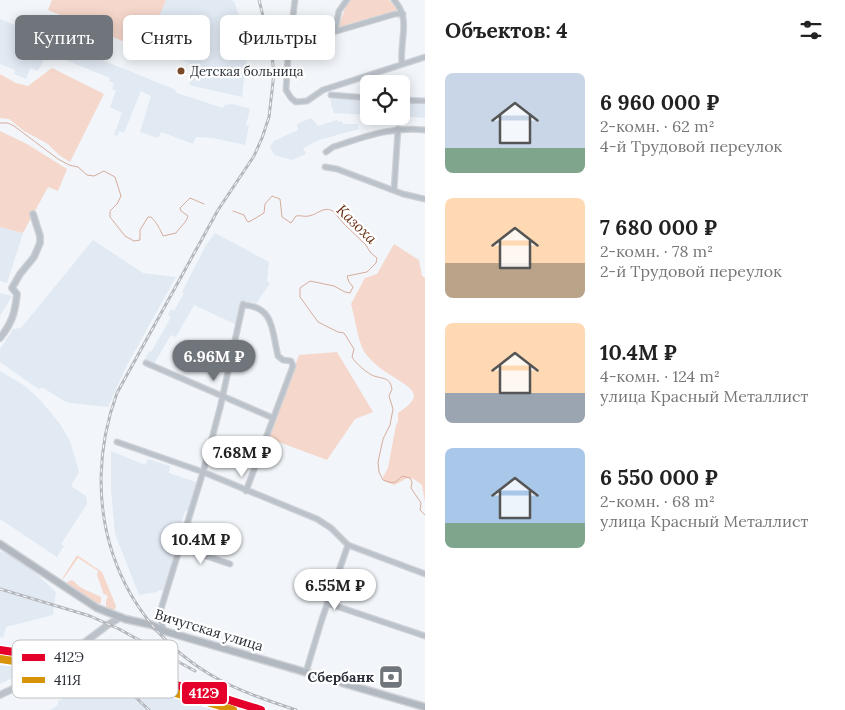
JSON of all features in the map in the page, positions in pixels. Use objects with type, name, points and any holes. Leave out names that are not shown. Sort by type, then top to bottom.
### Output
[{"type":"main road","name":"Вичугская улица","points":[[0,544],[97,608],[121,617],[152,625],[164,631],[425,706]]},
{"type":"street","points":[[293,15],[294,0]]},
{"type":"street","points":[[347,0],[339,11],[335,31],[395,14],[403,14]]},
{"type":"street","points":[[394,0],[403,14],[404,21],[401,52],[402,64]]},
{"type":"street","points":[[288,60],[286,90],[293,101],[303,102],[323,90],[425,57]]},
{"type":"street","points":[[331,95],[360,97]]},
{"type":"street","points":[[410,100],[425,101]]},
{"type":"street","points":[[326,152],[333,147],[381,131],[398,129],[425,130]]},
{"type":"street","points":[[394,190],[398,129]]},
{"type":"street","points":[[325,167],[337,169],[417,198],[425,199]]},
{"type":"street","points":[[0,338],[10,325],[15,311],[17,294],[12,288],[20,274],[34,257],[40,242],[40,236],[32,214]]},
{"type":"street","points":[[164,631],[161,622],[161,608],[203,472],[243,305],[252,306],[264,314],[273,327],[278,356],[292,363],[246,491]]},
{"type":"street","points":[[146,363],[273,418]]},
{"type":"street","points":[[117,442],[203,472],[317,519],[331,528],[348,545],[425,574]]},
{"type":"street","points":[[306,672],[327,603],[348,545]]},
{"type":"street","points":[[180,547],[230,564]]},
{"type":"street","points":[[327,603],[425,636]]},
{"type":"street","points":[[87,640],[108,624],[121,617]]},
{"type":"street","points":[[0,695],[12,689]]},
{"type":"shaded area","points":[[52,0],[166,0],[159,15],[123,15],[123,41],[113,37],[113,15],[60,15],[48,10]]},
{"type":"shaded area","points":[[166,0],[234,1],[239,15],[220,15],[220,60],[246,60],[242,97],[189,85],[196,66],[181,60],[210,60],[210,15],[159,15]]},
{"type":"shaded area","points":[[351,0],[389,0],[398,10],[339,27],[345,8]]},
{"type":"shaded area","points":[[0,19],[15,25],[15,60],[44,60],[38,71],[30,68],[26,79],[14,74],[15,70],[0,64]]},
{"type":"shaded area","points":[[65,60],[102,60],[174,89],[177,93],[223,108],[224,105],[233,104],[250,109],[246,125],[249,126],[245,145],[213,138],[196,137],[193,144],[161,132],[158,138],[140,132],[151,96],[141,91],[124,133],[119,131],[117,136],[114,135],[122,113],[110,107],[116,91],[112,89],[114,83],[109,81],[110,78]]},
{"type":"shaded area","points":[[52,68],[104,94],[70,162],[59,155],[48,144],[24,131],[9,119],[0,118],[0,74],[16,83],[28,86]]},
{"type":"shaded area","points":[[331,99],[360,101],[360,114],[334,113]]},
{"type":"shaded area","points":[[410,104],[425,105],[425,118],[410,117]]},
{"type":"shaded area","points":[[311,118],[318,126],[337,120],[338,122],[342,121],[343,124],[357,124],[359,129],[319,140],[303,148],[306,154],[292,160],[274,155],[270,147],[274,141],[298,130],[297,124]]},
{"type":"shaded area","points":[[0,131],[27,144],[67,169],[58,191],[48,187],[23,233],[0,227]]},
{"type":"shaded area","points":[[0,227],[23,233],[7,283],[0,281]]},
{"type":"shaded area","points":[[215,233],[269,262],[267,281],[270,283],[256,304],[253,302],[244,303],[235,324],[194,305],[176,337],[171,335],[154,364],[145,359],[171,317],[168,315],[171,309],[174,311],[206,245]]},
{"type":"shaded area","points":[[93,240],[143,273],[176,277],[127,365],[108,407],[64,401],[42,387],[40,389],[34,386],[0,362],[0,349],[13,329],[21,328]]},
{"type":"shaded area","points":[[394,244],[419,260],[422,276],[425,278],[425,502],[422,485],[413,479],[408,478],[394,485],[384,481],[383,477],[388,468],[398,422],[398,413],[412,402],[414,397],[411,389],[385,372],[365,353],[351,304],[365,278],[377,274]]},
{"type":"shaded area","points":[[0,293],[12,296],[0,316]]},
{"type":"shaded area","points":[[337,352],[373,412],[355,419],[327,460],[268,438],[299,355]]},
{"type":"shaded area","points":[[0,371],[25,386],[40,400],[60,424],[70,441],[79,472],[71,486],[86,496],[87,504],[61,544],[64,546],[57,557],[0,519]]},
{"type":"shaded area","points":[[111,451],[145,465],[148,459],[170,466],[169,473],[196,482],[188,511],[185,511],[179,531],[182,532],[164,591],[159,590],[139,595],[115,534],[111,490]]},
{"type":"shaded area","points":[[0,551],[22,561],[56,592],[53,615],[6,627],[3,638],[0,637]]},
{"type":"shaded area","points":[[77,555],[102,572],[116,606],[115,609],[111,611],[106,606],[106,599],[108,598],[106,594],[104,595],[97,575],[98,571],[78,558],[62,579]]},
{"type":"shaded area","points":[[71,580],[82,588],[101,597],[101,603],[98,604],[68,586],[66,583]]},
{"type":"shaded area","points":[[0,665],[12,666],[12,678],[0,684]]},
{"type":"shaded area","points":[[178,693],[234,710],[50,710],[58,705],[58,701],[64,698],[178,698]]},
{"type":"waterway","name":"Казоха","points":[[0,123],[8,123],[14,126],[58,159],[78,167],[87,175],[94,176],[104,171],[115,177],[121,196],[117,204],[110,211],[110,217],[125,236],[134,241],[140,240],[140,230],[148,217],[151,217],[155,222],[163,236],[176,233],[188,216],[180,208],[190,198],[204,204]]},
{"type":"waterway","name":"Казоха","points":[[233,211],[244,215],[249,222],[264,213],[265,204],[272,196],[280,199],[282,217],[291,223],[296,216],[309,216],[326,209],[330,210],[377,258],[376,263],[367,272],[347,276],[353,287],[350,293],[334,286],[310,281],[300,288],[300,297],[318,322],[344,333],[354,349],[352,357],[365,371],[390,382],[392,389],[389,396],[393,409],[390,425],[383,439],[378,462],[379,472],[383,480],[389,482],[395,482],[402,476],[410,478],[412,482],[411,488],[421,503],[420,510],[425,515]]},
{"type":"railway","points":[[167,640],[152,625],[129,592],[113,555],[104,516],[101,476],[106,434],[117,393],[218,210],[254,156],[262,138],[269,117],[274,73],[271,48],[259,0]]},
{"type":"railway","points":[[0,589],[90,616],[139,640]]},
{"type":"railway","points":[[178,651],[227,684],[296,710]]},
{"type":"railway","points":[[0,657],[12,658]]},
{"type":"railway","points":[[178,662],[195,671]]},
{"type":"railway","points":[[178,697],[196,700],[223,710]]},
{"type":"railway","points":[[137,698],[149,710]]},
{"type":"transit line","name":"412Э","points":[[0,650],[12,652]]},
{"type":"transit line","name":"411Я","points":[[0,659],[12,661]]},
{"type":"transit line","name":"412Э","points":[[178,686],[261,710]]},
{"type":"transit line","name":"411Я","points":[[178,694],[233,710]]},
{"type":"place","name":"Детская больница","points":[[181,71]]},
{"type":"place","name":"Сбербанк","points":[[391,677]]}]
